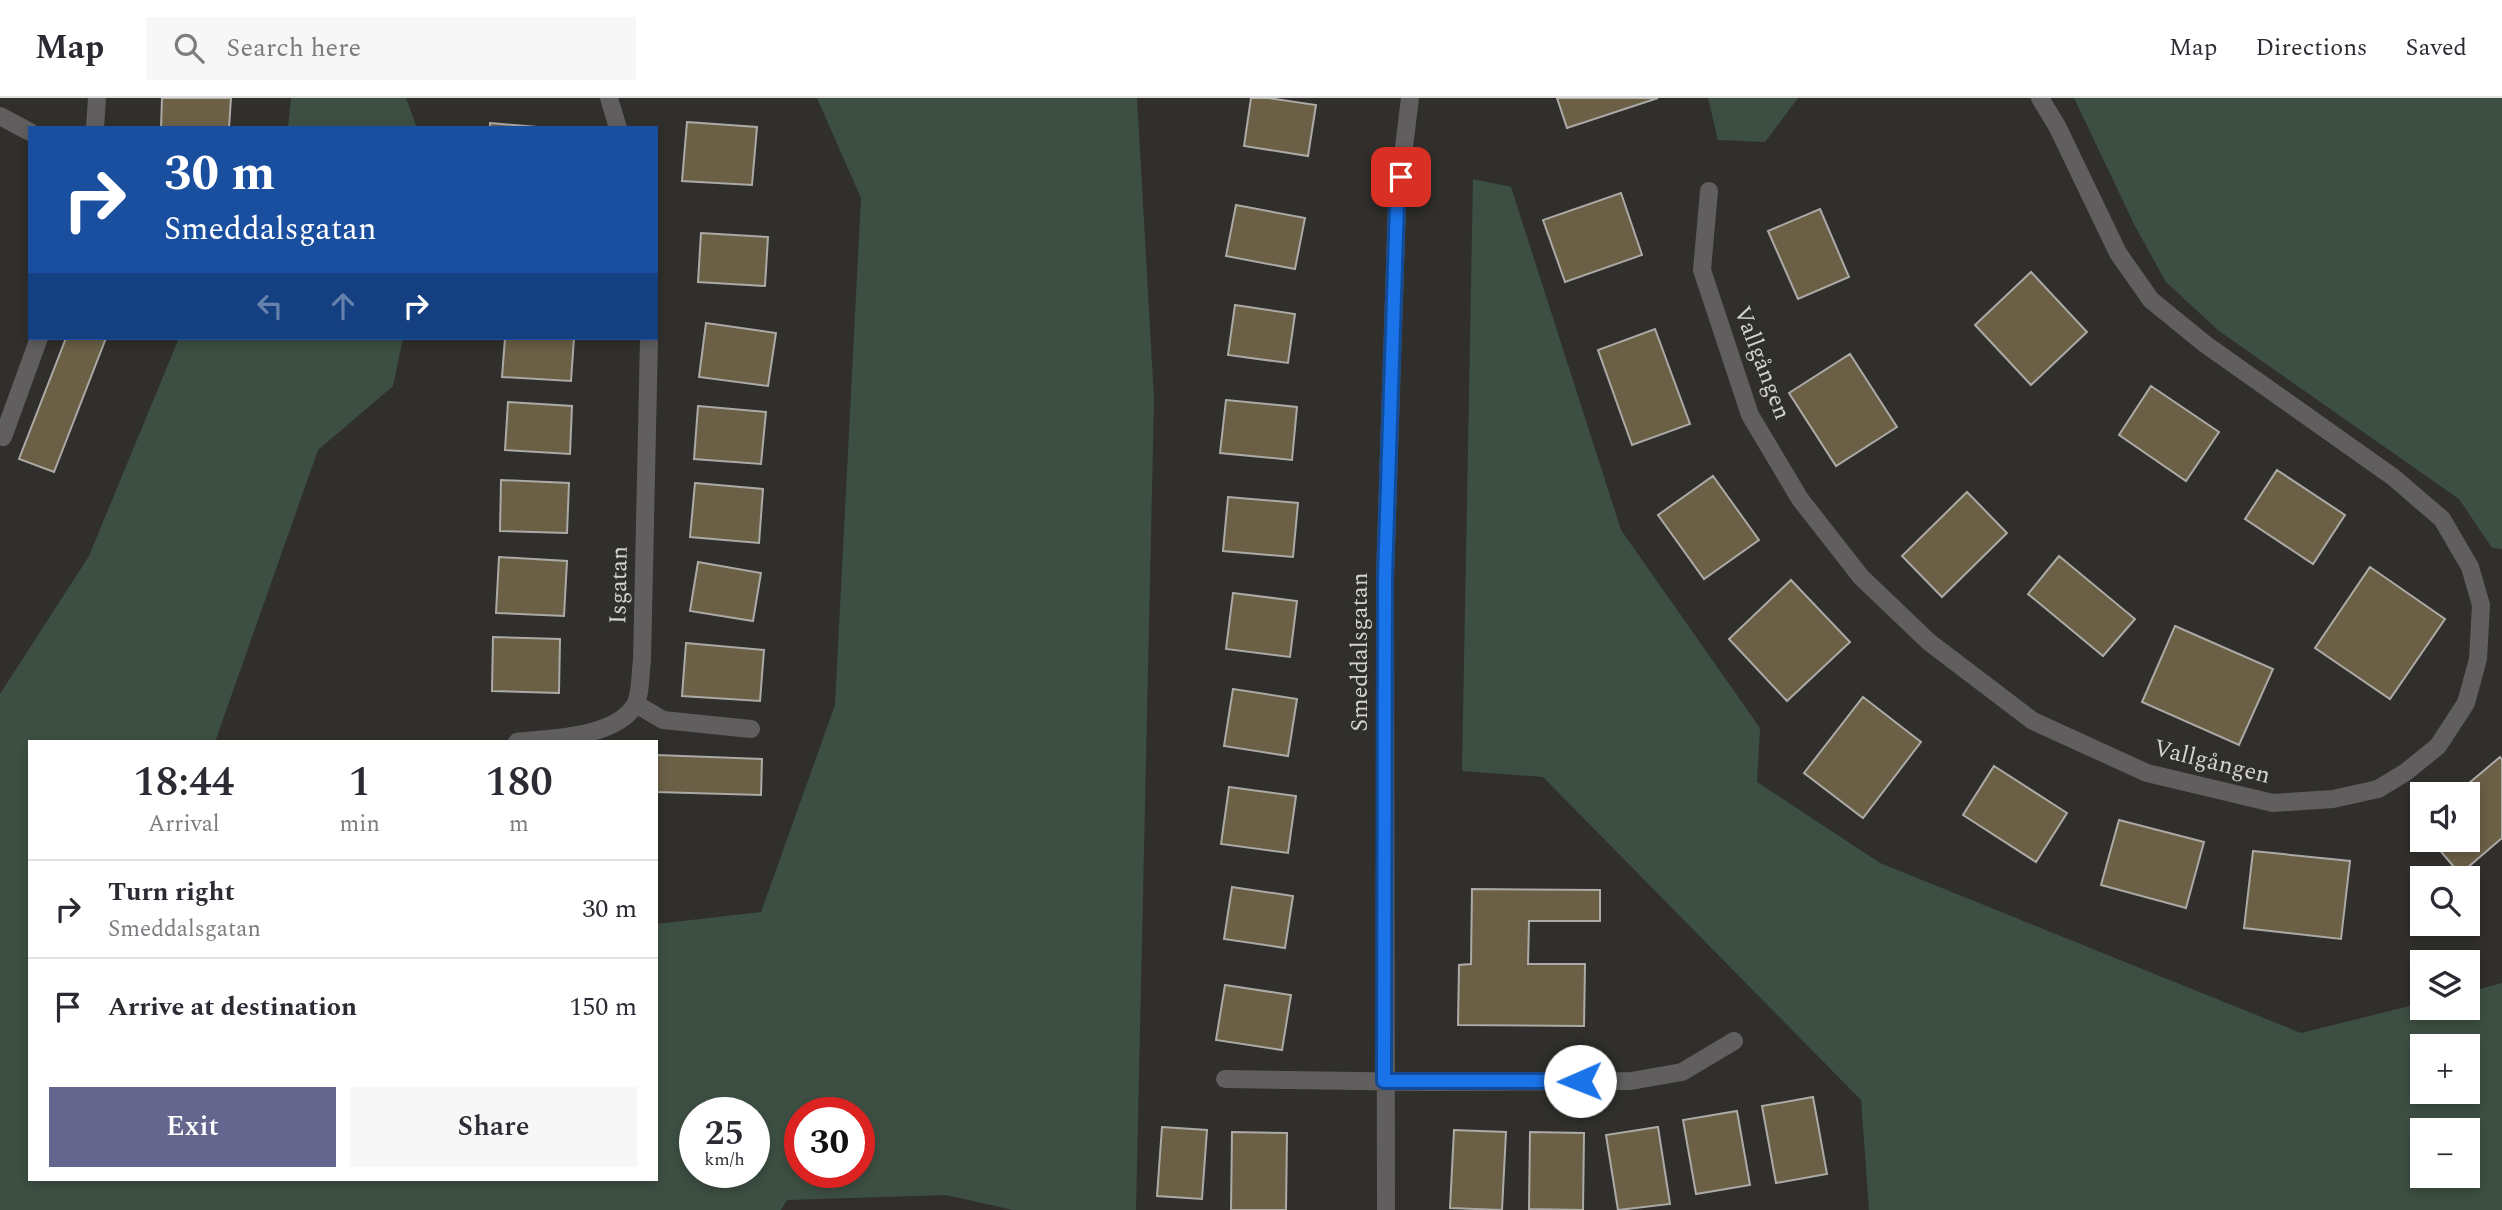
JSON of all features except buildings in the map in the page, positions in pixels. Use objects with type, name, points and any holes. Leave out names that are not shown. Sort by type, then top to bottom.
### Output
[{"type":"street","points":[[95,126],[97,98]]},
{"type":"street","points":[[609,98],[617,126]]},
{"type":"street","name":"Smeddalsgatan","points":[[1386,1210],[1385,577],[1397,204],[1410,98]]},
{"type":"street","name":"Vallgången","points":[[1709,191],[1702,270],[1750,415],[1800,499],[1861,577],[1929,642],[2033,721],[2147,773],[2273,803],[2333,799],[2378,789],[2406,772],[2438,746],[2466,703],[2478,659],[2480,605],[2470,566],[2442,519],[2393,477],[2205,344],[2151,300],[2118,253],[2057,126],[2040,98]]},
{"type":"street","points":[[0,116],[28,131]]},
{"type":"street","points":[[3,437],[38,340]]},
{"type":"street","name":"Isgatan","points":[[636,704],[642,661],[649,340]]},
{"type":"street","points":[[532,740],[594,732],[618,722],[636,704],[663,720],[751,729]]},
{"type":"street","points":[[1226,1079],[1429,1082],[1630,1080],[1682,1072],[1734,1041]]},
{"type":"green space","points":[[291,98],[406,98],[416,126],[288,126]]},
{"type":"green space","points":[[817,98],[1137,98],[1154,399],[1136,1210],[1013,1210],[946,1195],[787,1200],[781,1210],[0,1210],[0,694],[89,556],[178,340],[403,340],[393,386],[318,450],[216,740],[28,740],[28,1181],[658,1181],[658,924],[761,912],[835,705],[861,198]]},
{"type":"green space","points":[[1708,98],[1798,98],[1765,142],[1718,140]]},
{"type":"green space","points":[[2074,98],[2502,98],[2502,549],[2492,548],[2459,499],[2219,331],[2166,282],[2135,226]]},
{"type":"green space","points":[[1473,179],[1511,187],[1621,530],[1760,728],[1757,782],[1880,863],[2301,1033],[2410,1006],[2410,1020],[2480,1020],[2480,989],[2502,983],[2502,1210],[1869,1210],[1861,1100],[1543,777],[1462,771]]},
{"type":"route","points":[[1401,177],[1397,204],[1385,577],[1384,1081],[1580,1081]]}]
